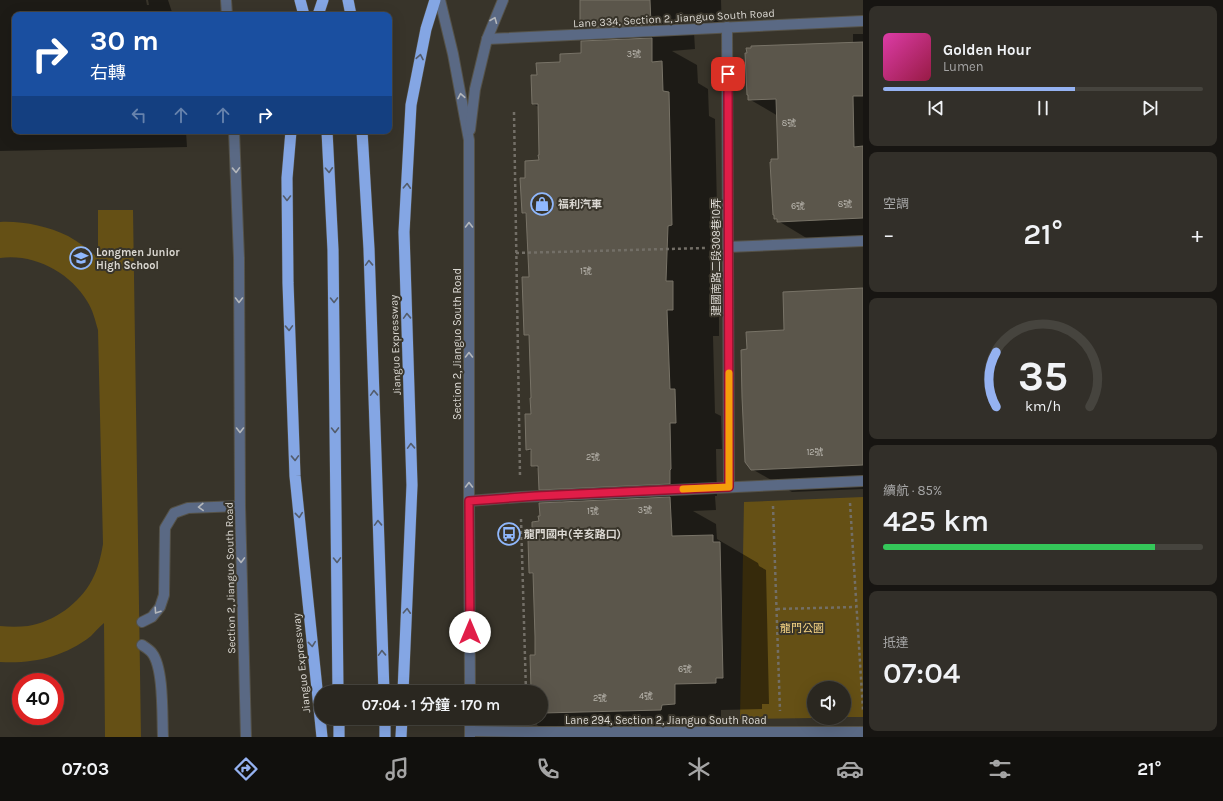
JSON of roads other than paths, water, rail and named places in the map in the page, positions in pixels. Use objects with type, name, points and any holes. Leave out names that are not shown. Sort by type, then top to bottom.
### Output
[{"type":"highway","points":[[300,0],[303,12]]},
{"type":"highway","points":[[319,12],[323,0]]},
{"type":"highway","points":[[348,0],[350,12]]},
{"type":"highway","name":"Jianguo Expressway","points":[[403,685],[412,485],[404,232],[411,105],[426,29],[435,0]]},
{"type":"highway","name":"Jianguo Expressway","points":[[292,134],[287,178],[288,276],[295,476],[322,737]]},
{"type":"highway","points":[[327,134],[333,250],[338,685]]},
{"type":"highway","name":"Jianguo Expressway","points":[[362,134],[369,249],[384,685]]},
{"type":"highway","points":[[339,725],[339,737]]},
{"type":"highway","points":[[385,725],[385,737]]},
{"type":"highway","points":[[401,737],[402,725]]},
{"type":"street","points":[[226,0],[227,12]]},
{"type":"street","name":"Section 2, Jianguo South Road","points":[[440,0],[469,140],[470,685]]},
{"type":"street","points":[[469,140],[475,89],[487,39],[503,0]]},
{"type":"street","name":"Lane 334, Section 2, Jianguo South Road","points":[[487,39],[863,21]]},
{"type":"street","name":"建國南路二段308巷10弄","points":[[727,27],[729,487]]},
{"type":"street","name":"Section 2, Jianguo South Road","points":[[234,134],[239,258],[240,506],[246,737]]},
{"type":"street","points":[[728,247],[863,241]]},
{"type":"street","points":[[469,501],[521,497],[863,481]]},
{"type":"street","points":[[142,622],[152,617],[160,607],[164,595],[165,528],[174,513],[188,508],[240,506]]},
{"type":"street","points":[[142,645],[152,652],[157,663],[160,679],[163,737]]},
{"type":"street","name":"Lane 294, Section 2, Jianguo South Road","points":[[470,734],[527,732],[863,732]]},
{"type":"place","name":"福利汽車","points":[[542,204]]},
{"type":"place","name":"Longmen Junior High School","points":[[81,258]]},
{"type":"place","name":"龍門國中(辛亥路口)","points":[[509,534]]},
{"type":"park label","name":"龍門公園","points":[[802,628]]}]
